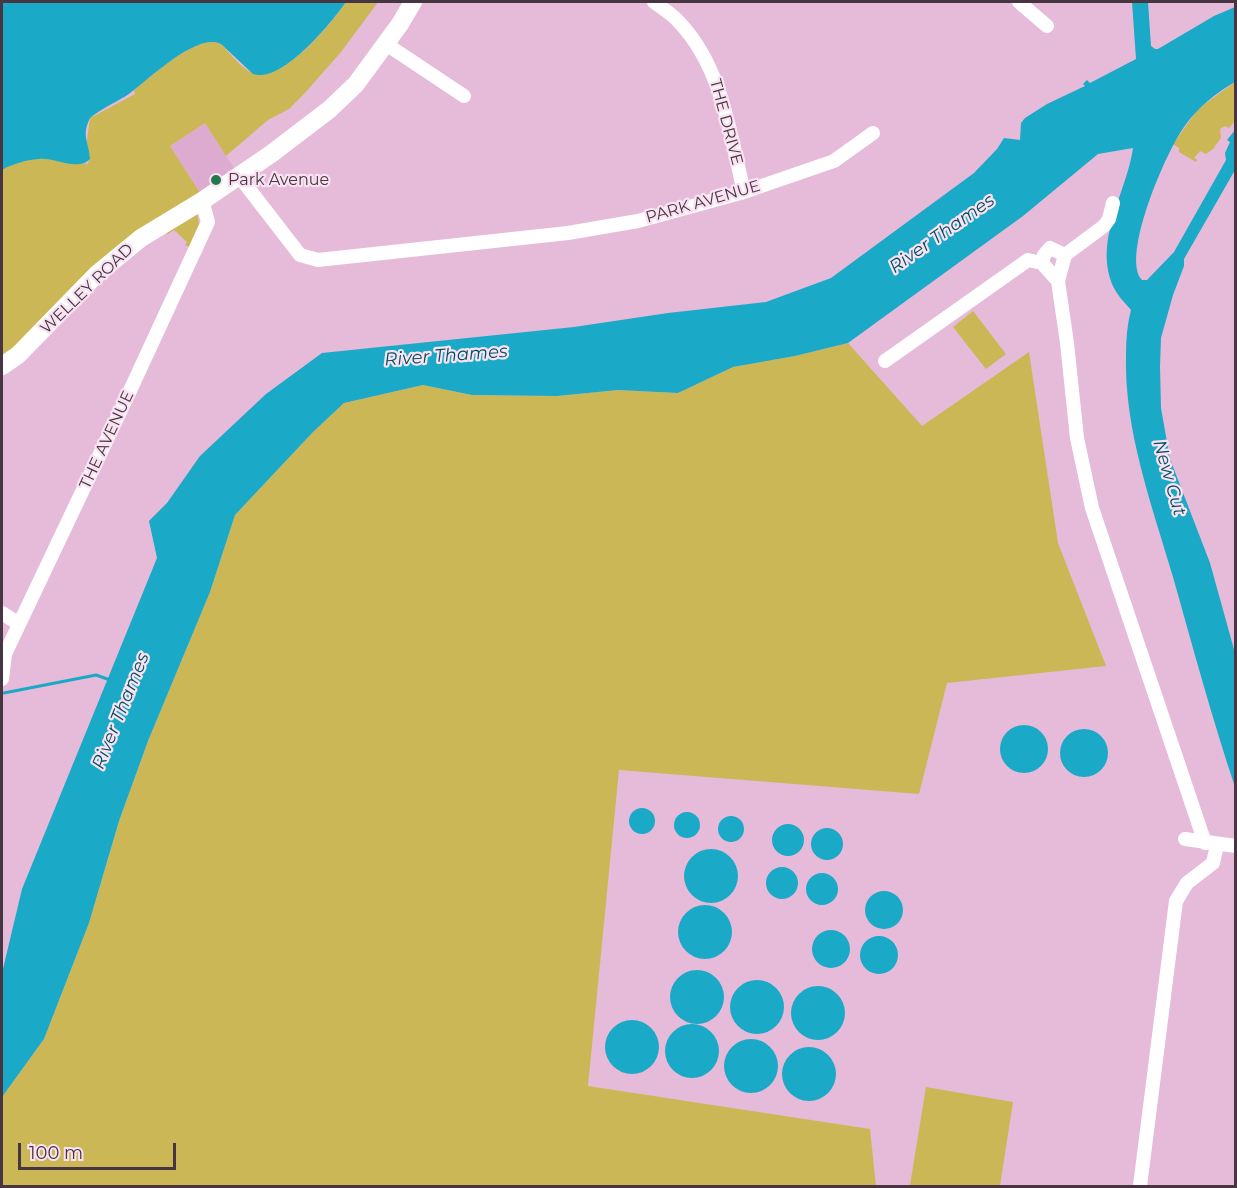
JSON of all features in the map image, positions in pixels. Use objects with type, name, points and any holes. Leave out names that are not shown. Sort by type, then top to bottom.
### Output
[{"type":"main road","name":"WELLEY ROAD","points":[[2,366],[18,355],[98,274],[141,237],[239,176],[330,109],[356,84],[386,44],[413,2]]},
{"type":"street","name":"THE DRIVE","points":[[654,2],[679,22],[711,69],[723,106],[744,192]]},
{"type":"street","points":[[1019,2],[1047,26]]},
{"type":"street","points":[[386,44],[464,96]]},
{"type":"street","name":"PARK AVENUE","points":[[239,176],[300,255],[318,260],[568,233],[638,221],[744,192],[834,161],[873,133]]},
{"type":"street","name":"THE AVENUE","points":[[2,679],[5,654],[207,222],[202,201]]},
{"type":"street","points":[[1113,203],[1109,219],[1104,226],[1065,255],[1058,281],[1077,438],[1092,508],[1211,844],[1213,863],[1187,883],[1176,901],[1140,1186]]},
{"type":"street","points":[[1042,263],[1044,255],[1050,248],[1065,255]]},
{"type":"street","points":[[885,361],[1028,260],[1042,263],[1058,281]]},
{"type":"street","points":[[2,613],[19,624]]},
{"type":"street","points":[[1185,839],[1236,846]]},
{"type":"shaded area","points":[[346,2],[378,2],[341,52],[304,94],[289,109],[268,120],[226,156],[205,123],[170,146],[204,199],[141,238],[2,366],[2,170],[34,159],[53,159],[74,164],[87,163],[86,167],[90,159],[86,147],[90,118],[135,94],[134,90],[176,57],[201,44],[212,42],[221,44],[251,72],[267,74],[293,60],[319,36]]},
{"type":"shaded area","points":[[1235,82],[1235,121],[1229,128],[1225,126],[1220,129],[1221,138],[1213,149],[1206,154],[1200,151],[1194,158],[1196,162],[1179,152],[1179,148],[1173,144],[1198,109]]},
{"type":"shaded area","points":[[205,123],[239,176],[204,199],[170,146]]},
{"type":"shaded area","points":[[197,214],[199,224],[189,247],[185,245],[187,242],[174,230],[168,234],[158,231]]},
{"type":"shaded area","points":[[973,311],[1006,354],[986,369],[953,327]]},
{"type":"shaded area","points":[[848,343],[922,426],[1029,352],[1058,543],[1106,666],[947,683],[919,794],[619,770],[588,1086],[870,1129],[876,1186],[2,1186],[2,1097],[44,1039],[89,923],[119,821],[148,741],[210,592],[235,515],[313,432],[344,403],[423,385],[472,395],[557,396],[618,390],[678,393],[733,367],[795,356]]},
{"type":"shaded area","points":[[926,1087],[1013,1102],[1000,1186],[908,1186]]},
{"type":"water","points":[[2,2],[346,2],[305,49],[278,70],[265,75],[253,74],[221,44],[211,42],[199,45],[172,60],[126,96],[90,118],[86,134],[90,159],[85,163],[73,164],[39,159],[29,160],[2,170]]},
{"type":"water","points":[[1132,2],[1148,2],[1151,46],[1155,49],[1235,7],[1235,82],[1201,107],[1176,139],[1148,204],[1137,250],[1137,268],[1142,280],[1147,280],[1174,252],[1226,160],[1225,153],[1230,142],[1227,140],[1235,130],[1235,170],[1184,259],[1184,266],[1161,338],[1160,367],[1161,408],[1170,459],[1210,563],[1235,653],[1235,787],[1148,495],[1134,440],[1127,383],[1126,349],[1131,310],[1114,288],[1108,271],[1107,253],[1113,217],[1130,165],[1133,148],[1098,154],[1023,216],[848,343],[795,356],[733,367],[678,393],[618,390],[557,396],[472,395],[423,385],[344,403],[313,432],[235,515],[210,592],[148,741],[119,821],[89,923],[44,1039],[2,1097],[2,973],[22,889],[157,558],[149,521],[167,503],[200,456],[266,394],[322,353],[574,327],[766,302],[831,278],[974,173],[997,149],[1004,138],[1020,140],[1021,123],[1025,118],[1047,104],[1085,86],[1083,84],[1087,80],[1090,83],[1136,59]]},
{"type":"water","points":[[1019,725],[1029,725],[1041,732],[1048,744],[1048,754],[1041,766],[1029,773],[1019,773],[1004,762],[1000,754],[1000,744],[1011,729]]},
{"type":"water","points":[[1079,729],[1089,729],[1101,736],[1108,748],[1108,758],[1101,770],[1089,777],[1079,777],[1064,766],[1060,758],[1060,748],[1071,733]]},
{"type":"water","points":[[642,808],[651,812],[655,821],[651,830],[642,834],[633,830],[629,821],[633,812]]},
{"type":"water","points":[[687,812],[696,816],[700,825],[696,834],[687,838],[678,834],[674,825],[678,816]]},
{"type":"water","points":[[731,816],[740,820],[744,829],[740,838],[731,842],[722,838],[718,829],[722,820]]},
{"type":"water","points":[[788,824],[800,828],[804,840],[800,852],[788,856],[776,852],[772,840],[776,828]]},
{"type":"water","points":[[827,828],[839,832],[843,844],[839,856],[827,860],[815,856],[811,844],[815,832]]},
{"type":"water","points":[[711,849],[721,851],[730,857],[736,866],[738,876],[736,886],[730,895],[721,901],[711,903],[701,901],[692,895],[686,886],[684,876],[686,866],[692,857],[701,851]]},
{"type":"water","points":[[782,867],[794,871],[798,883],[794,895],[782,899],[770,895],[766,883],[770,871]]},
{"type":"water","points":[[822,873],[834,877],[838,889],[834,901],[822,905],[810,901],[806,889],[810,877]]},
{"type":"water","points":[[884,891],[897,897],[903,910],[897,923],[884,929],[871,923],[865,910],[871,897]]},
{"type":"water","points":[[705,905],[715,907],[724,913],[730,922],[732,932],[730,942],[724,951],[715,957],[705,959],[695,957],[686,951],[680,942],[678,932],[680,922],[686,913],[695,907]]},
{"type":"water","points":[[831,930],[844,936],[850,949],[844,962],[831,968],[818,962],[812,949],[818,936]]},
{"type":"water","points":[[879,936],[892,942],[898,955],[892,968],[879,974],[866,968],[860,955],[866,942]]},
{"type":"water","points":[[697,970],[707,972],[716,978],[722,987],[724,997],[722,1007],[716,1016],[707,1022],[697,1024],[687,1022],[678,1016],[672,1007],[670,997],[672,987],[678,978],[687,972]]},
{"type":"water","points":[[757,980],[767,982],[776,988],[782,997],[784,1007],[782,1017],[776,1026],[767,1032],[757,1034],[747,1032],[738,1026],[732,1017],[730,1007],[732,997],[738,988],[747,982]]},
{"type":"water","points":[[818,986],[828,988],[837,994],[843,1003],[845,1013],[843,1023],[837,1032],[828,1038],[818,1040],[808,1038],[799,1032],[793,1023],[791,1013],[793,1003],[799,994],[808,988]]},
{"type":"water","points":[[632,1020],[642,1022],[651,1028],[657,1037],[659,1047],[657,1057],[651,1066],[642,1072],[632,1074],[622,1072],[613,1066],[607,1057],[605,1047],[607,1037],[613,1028],[622,1022]]},
{"type":"water","points":[[692,1024],[702,1026],[711,1032],[717,1041],[719,1051],[717,1061],[711,1070],[702,1076],[692,1078],[682,1076],[673,1070],[667,1061],[665,1051],[667,1041],[673,1032],[682,1026]]},
{"type":"water","points":[[751,1039],[761,1041],[770,1047],[776,1056],[778,1066],[776,1076],[770,1085],[761,1091],[751,1093],[741,1091],[732,1085],[726,1076],[724,1066],[726,1056],[732,1047],[741,1041]]},
{"type":"water","points":[[809,1047],[819,1049],[828,1055],[834,1064],[836,1074],[834,1084],[828,1093],[819,1099],[809,1101],[799,1099],[790,1093],[784,1084],[782,1074],[784,1064],[790,1055],[799,1049]]},
{"type":"waterway","points":[[4,693],[96,675],[110,680]]},
{"type":"place","name":"Park Avenue","points":[[216,180]]},
{"type":"water label","name":"River Thames","points":[[942,234]]},
{"type":"water label","name":"River Thames","points":[[446,356]]},
{"type":"water label","name":"New Cut","points":[[1169,478]]},
{"type":"water label","name":"River Thames","points":[[121,711]]}]
